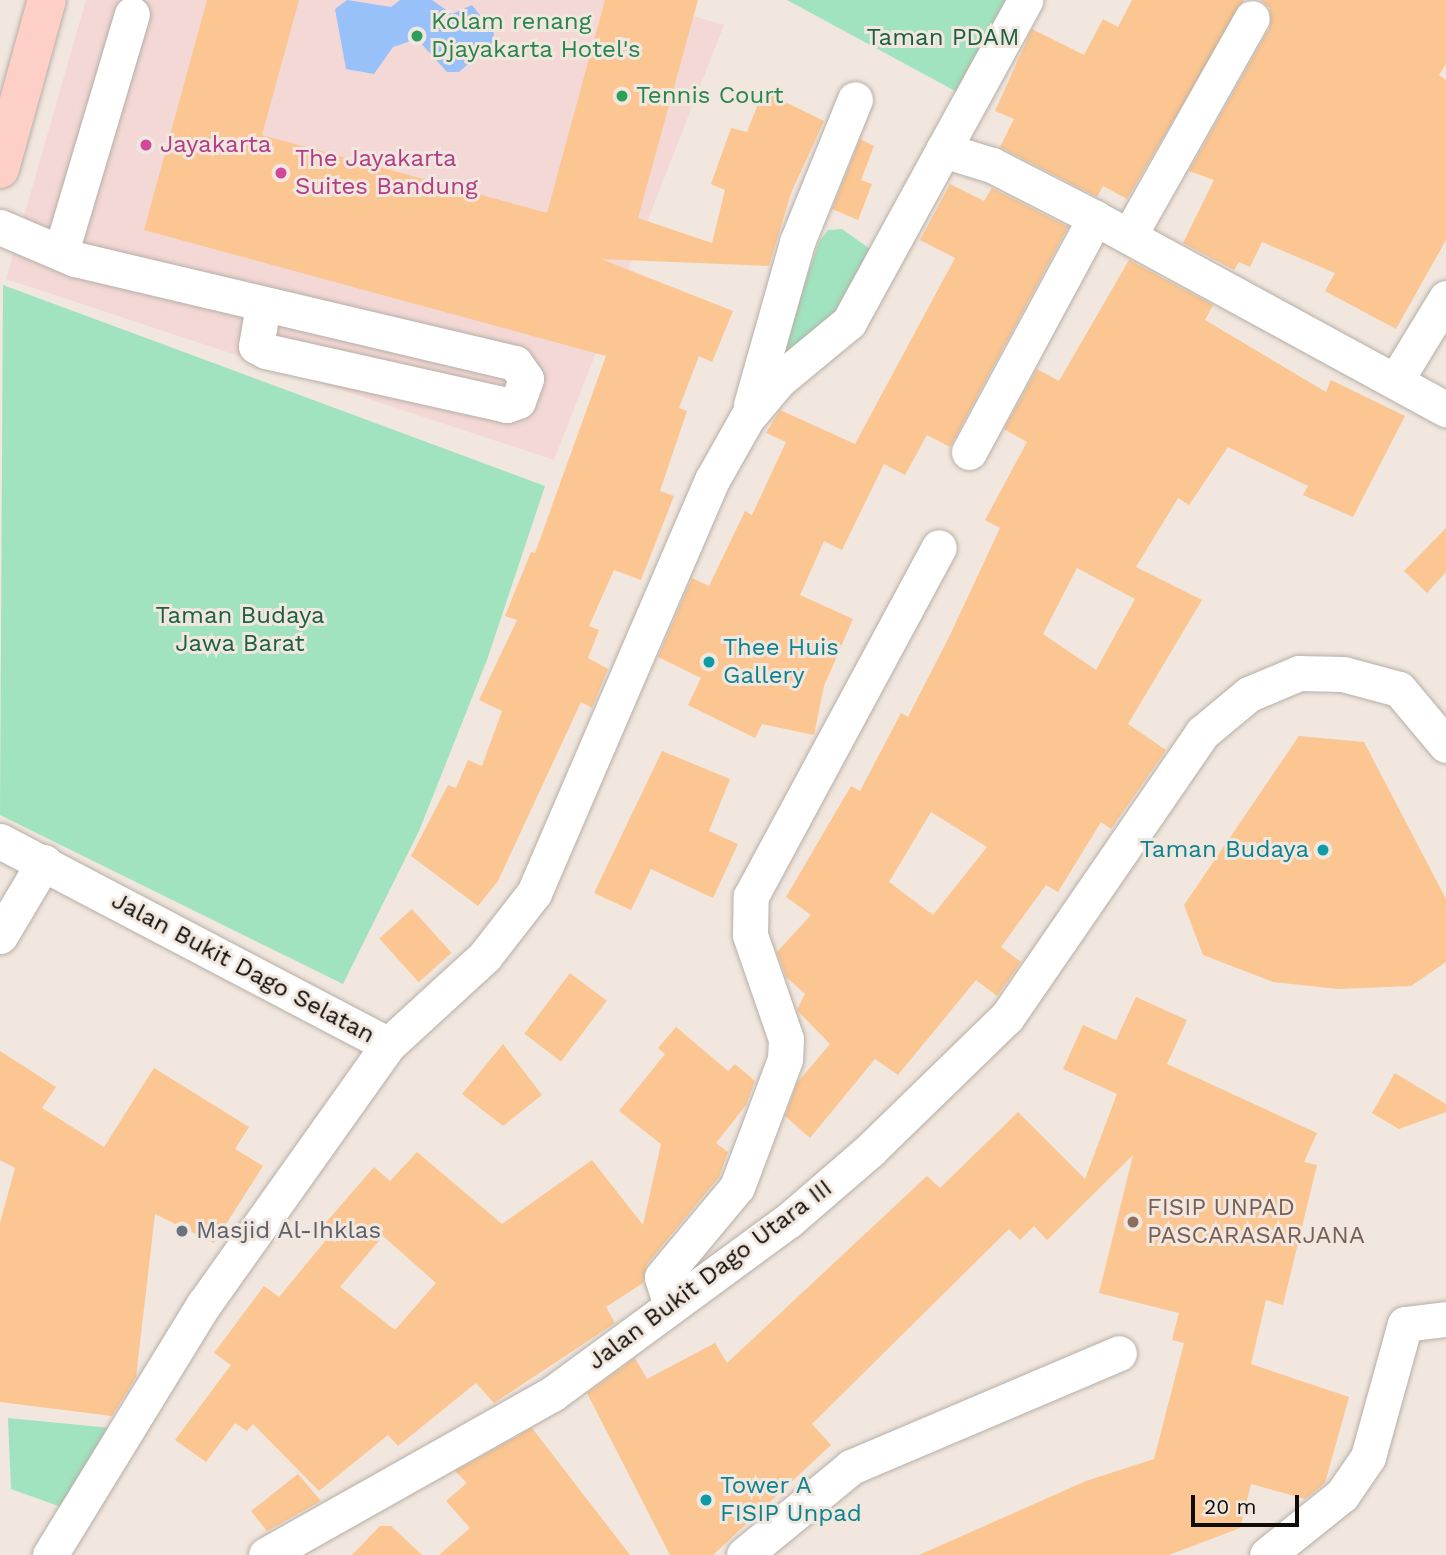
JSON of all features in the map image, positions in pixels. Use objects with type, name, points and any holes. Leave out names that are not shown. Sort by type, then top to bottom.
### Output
[{"type":"main road","points":[[0,169],[47,0]]},
{"type":"street","points":[[388,1045],[485,956],[547,872],[712,480],[747,418],[779,380],[849,322],[1025,0]]},
{"type":"street","points":[[61,252],[132,15]]},
{"type":"street","points":[[1129,236],[1252,18]]},
{"type":"street","points":[[747,418],[797,242],[855,99]]},
{"type":"street","points":[[943,150],[992,165],[1095,218],[1446,409]]},
{"type":"street","points":[[969,452],[1095,218]]},
{"type":"street","points":[[0,226],[61,252],[263,306],[515,363],[526,379],[518,401],[507,405],[266,351],[256,346],[263,306]]},
{"type":"street","points":[[1396,380],[1446,298]]},
{"type":"street","points":[[671,1305],[662,1276],[737,1187],[785,1059],[786,1039],[750,935],[751,897],[939,547]]},
{"type":"street","name":"Jalan Bukit Dago Utara III","points":[[266,1555],[552,1394],[789,1220],[1007,1017],[1202,733],[1249,694],[1299,673],[1343,674],[1399,689],[1446,745]]},
{"type":"street","name":"Jalan Bukit Dago Selatan","points":[[0,841],[388,1045],[204,1304],[50,1555]]},
{"type":"street","points":[[0,936],[44,862]]},
{"type":"street","points":[[1267,1555],[1342,1495],[1368,1457],[1405,1324],[1446,1319]]},
{"type":"street","points":[[744,1555],[851,1466],[1119,1353]]},
{"type":"shaded area","points":[[86,0],[638,0],[724,25],[554,460],[6,279]]},
{"type":"green space","name":"Taman PDAM","points":[[787,0],[1007,0],[957,92]]},
{"type":"green space","points":[[842,229],[877,254],[835,321],[786,363],[782,350],[819,242],[828,230]]},
{"type":"green space","name":"Taman Budaya Jawa Barat","points":[[3,285],[545,486],[487,660],[419,831],[343,984],[0,815]]},
{"type":"green space","points":[[8,1418],[111,1428],[64,1508],[11,1489]]},
{"type":"water","name":"Kolam renang Djayakarta Hotel's","points":[[347,0],[391,7],[400,0],[432,0],[452,14],[472,5],[494,33],[492,43],[459,72],[447,72],[417,39],[393,47],[374,74],[346,69],[335,9]]},
{"type":"building","points":[[207,0],[299,0],[262,135],[547,213],[605,0],[698,0],[638,218],[712,243],[725,190],[711,184],[731,128],[747,132],[763,91],[824,121],[791,193],[769,266],[601,259],[733,311],[712,362],[699,356],[679,408],[687,411],[660,491],[674,496],[641,580],[614,570],[589,626],[599,630],[588,658],[608,669],[592,708],[581,702],[498,881],[478,906],[411,856],[448,785],[456,788],[468,760],[482,766],[502,711],[479,700],[517,620],[505,616],[531,552],[535,553],[606,356],[144,230]]},
{"type":"building","points":[[1132,0],[1244,0],[1127,199],[1103,186],[1097,197],[1000,147],[1014,119],[995,111],[1032,29],[1084,55],[1103,19],[1118,27]]},
{"type":"building","points":[[1260,0],[1446,0],[1446,64],[1439,75],[1446,80],[1446,240],[1396,329],[1325,291],[1335,273],[1262,242],[1250,267],[1239,262],[1234,270],[1183,243],[1214,180],[1189,171],[1270,27],[1270,8]]},
{"type":"building","points":[[860,139],[874,146],[861,180],[872,184],[858,220],[832,209]]},
{"type":"building","points":[[950,184],[984,201],[992,188],[1068,227],[950,447],[927,435],[905,475],[884,464],[842,550],[824,541],[800,595],[853,619],[824,686],[814,735],[762,724],[755,738],[688,705],[701,678],[658,657],[692,578],[709,586],[745,511],[752,515],[786,442],[766,433],[780,410],[855,444],[955,258],[920,240]]},
{"type":"building","points":[[1129,260],[1213,305],[1205,320],[1326,392],[1331,380],[1405,416],[1353,517],[1303,495],[1308,486],[1228,447],[1189,505],[1178,498],[1136,567],[1202,600],[1128,724],[1166,750],[1111,829],[1101,822],[1058,892],[1046,885],[1001,947],[1021,962],[997,996],[976,980],[898,1075],[875,1059],[810,1138],[785,1116],[797,1083],[830,1044],[797,1010],[805,994],[786,977],[777,952],[811,915],[786,897],[851,786],[860,791],[901,713],[908,717],[1000,528],[985,520],[1027,442],[1004,429],[1037,369],[1059,381]],"holes":[[[1077,568],[1135,599],[1096,670],[1043,634]],[[931,812],[987,847],[933,915],[889,882]]]},
{"type":"building","points":[[1446,528],[1446,572],[1427,593],[1404,571]]},
{"type":"building","name":"Taman Budaya","points":[[1299,736],[1364,742],[1446,899],[1446,962],[1411,986],[1338,989],[1273,982],[1203,955],[1184,905]]},
{"type":"building","points":[[662,751],[730,779],[709,831],[738,844],[713,898],[651,869],[631,910],[594,893]]},
{"type":"building","points":[[412,909],[451,953],[419,982],[379,938]]},
{"type":"building","points":[[570,973],[607,1001],[561,1061],[524,1034]]},
{"type":"building","points":[[1136,997],[1187,1020],[1167,1064],[1317,1133],[1304,1162],[1317,1165],[1283,1305],[1266,1300],[1251,1364],[1349,1397],[1325,1483],[1305,1499],[1251,1484],[1240,1528],[1169,1555],[919,1555],[1086,1481],[1154,1459],[1184,1343],[1172,1340],[1179,1313],[1099,1293],[1133,1155],[1047,1240],[1034,1226],[1020,1240],[1009,1229],[812,1424],[831,1445],[713,1555],[670,1555],[587,1393],[635,1358],[647,1379],[715,1343],[727,1363],[927,1176],[940,1188],[1018,1112],[1085,1179],[1117,1094],[1063,1069],[1083,1025],[1116,1040]]},
{"type":"building","points":[[676,1027],[728,1071],[735,1064],[755,1081],[746,1105],[716,1143],[728,1152],[719,1177],[647,1264],[643,1283],[606,1307],[615,1323],[494,1403],[476,1383],[398,1446],[388,1435],[319,1491],[253,1424],[247,1431],[235,1423],[206,1462],[175,1440],[231,1365],[214,1353],[264,1286],[279,1297],[331,1234],[322,1227],[374,1167],[390,1181],[417,1152],[502,1224],[592,1160],[643,1225],[661,1144],[619,1111],[665,1054],[658,1048]],"holes":[[[383,1236],[436,1283],[395,1330],[340,1287]]]},
{"type":"building","points":[[503,1044],[542,1095],[503,1126],[462,1094]]},
{"type":"building","points":[[0,1051],[56,1087],[42,1108],[104,1147],[154,1068],[249,1127],[235,1149],[263,1166],[214,1243],[155,1214],[136,1377],[112,1416],[0,1402],[0,1223],[15,1168],[0,1160]]},
{"type":"building","points":[[1395,1073],[1446,1104],[1446,1112],[1399,1129],[1372,1113]]},
{"type":"building","points":[[532,1428],[630,1555],[439,1555],[470,1528],[446,1501],[467,1483],[455,1471]]},
{"type":"building","points":[[298,1474],[321,1501],[267,1531],[251,1511]]},
{"type":"building","points":[[380,1526],[391,1526],[422,1555],[352,1555]]},
{"type":"place","name":"Kolam renang Djayakarta Hotel's","points":[[417,36]]},
{"type":"place","name":"Tennis Court","points":[[622,96]]},
{"type":"place","name":"Jayakarta","points":[[146,145]]},
{"type":"place","name":"The Jayakarta Suites Bandung","points":[[281,173]]},
{"type":"place","name":"Thee Huis Gallery","points":[[709,662]]},
{"type":"place","name":"Taman Budaya","points":[[1323,850]]},
{"type":"place","name":"FISIP UNPAD PASCARASARJANA","points":[[1133,1222]]},
{"type":"place","name":"Masjid Al-Ihklas","points":[[182,1231]]},
{"type":"place","name":"Tower A FISIP Unpad","points":[[706,1500]]}]
